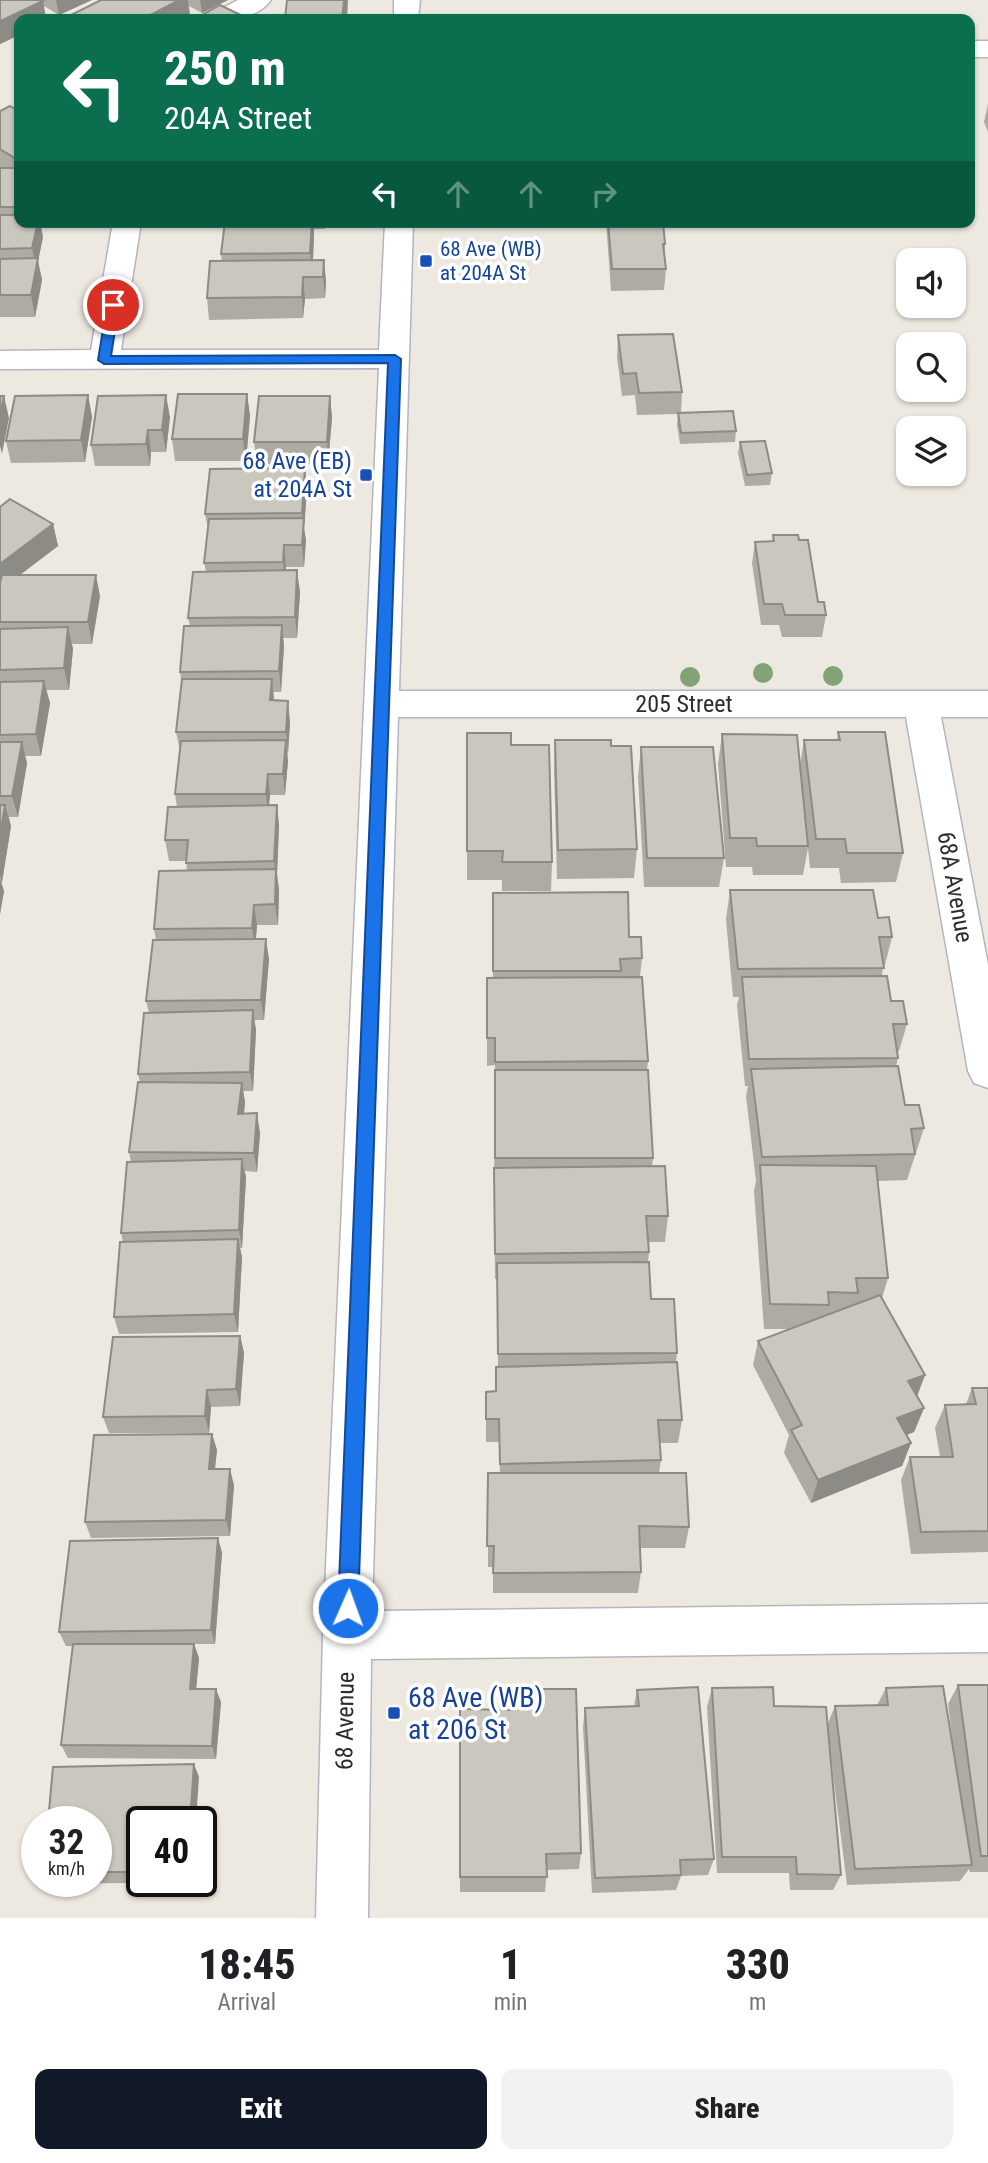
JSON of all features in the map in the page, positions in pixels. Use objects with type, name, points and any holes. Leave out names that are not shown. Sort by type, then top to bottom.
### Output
[{"type":"street","points":[[238,14],[255,9]]},
{"type":"street","points":[[104,360],[126,228]]},
{"type":"street","name":"68 Avenue","points":[[342,1918],[347,1635],[399,228]]},
{"type":"street","points":[[0,360],[395,359]]},
{"type":"street","name":"68A Avenue","points":[[921,704],[988,1071]]},
{"type":"street","name":"205 Street","points":[[380,705],[988,704]]},
{"type":"street","points":[[347,1635],[988,1628]]},
{"type":"building","points":[[0,0],[43,1],[14,14],[0,21]]},
{"type":"building","points":[[101,0],[179,0],[152,14],[73,14]]},
{"type":"building","points":[[287,0],[344,0],[343,14],[286,14]]},
{"type":"building","points":[[220,5],[239,14],[204,14]]},
{"type":"building","points":[[10,106],[14,108],[14,157],[0,149],[0,111]]},
{"type":"building","points":[[0,168],[14,168],[14,207],[0,207]]},
{"type":"building","points":[[0,215],[14,215],[14,228],[37,228],[32,248],[0,249]]},
{"type":"building","points":[[224,228],[312,228],[310,253],[221,254]]},
{"type":"building","points":[[609,228],[664,228],[666,269],[612,269]]},
{"type":"building","points":[[38,258],[31,295],[0,295],[0,259]]},
{"type":"building","points":[[324,260],[323,277],[303,277],[302,297],[207,298],[210,261]]},
{"type":"building","points":[[673,334],[682,392],[639,393],[636,373],[623,374],[618,335]]},
{"type":"building","points":[[178,394],[247,394],[243,439],[172,439]]},
{"type":"building","points":[[88,395],[81,440],[6,441],[15,396]]},
{"type":"building","points":[[166,395],[162,430],[148,430],[146,444],[91,445],[98,396]]},
{"type":"building","points":[[0,396],[4,396],[0,415]]},
{"type":"building","points":[[259,396],[330,396],[327,442],[254,442]]},
{"type":"building","points":[[733,411],[736,431],[681,433],[678,413]]},
{"type":"building","points":[[765,441],[772,473],[747,475],[740,442]]},
{"type":"building","points":[[305,468],[302,513],[205,514],[210,469]]},
{"type":"building","points":[[10,499],[53,524],[0,564],[0,507]]},
{"type":"building","points":[[304,518],[302,545],[284,545],[283,562],[204,563],[209,519]]},
{"type":"building","points":[[773,535],[798,535],[799,540],[808,540],[818,602],[824,602],[826,615],[785,615],[782,604],[764,604],[755,542],[774,541]]},
{"type":"building","points":[[297,570],[295,617],[188,618],[193,572]]},
{"type":"building","points":[[2,575],[96,575],[88,622],[0,622]]},
{"type":"building","points":[[282,625],[279,671],[180,672],[184,626]]},
{"type":"building","points":[[68,627],[64,668],[0,670],[0,629]]},
{"type":"building","points":[[182,679],[272,679],[270,700],[288,701],[286,732],[176,732]]},
{"type":"building","points":[[44,681],[36,734],[0,735],[0,682]]},
{"type":"building","points":[[838,732],[885,732],[903,853],[847,853],[845,839],[816,839],[804,740],[840,740]]},
{"type":"building","points":[[467,733],[511,733],[511,745],[549,745],[552,862],[502,862],[503,851],[467,851]]},
{"type":"building","points":[[722,734],[797,735],[808,846],[757,846],[756,838],[730,838]]},
{"type":"building","points":[[286,740],[283,774],[268,774],[266,794],[175,794],[181,741]]},
{"type":"building","points":[[555,740],[611,740],[611,746],[631,746],[637,849],[558,850]]},
{"type":"building","points":[[0,742],[22,742],[12,796],[0,796]]},
{"type":"building","points":[[641,747],[713,747],[724,858],[647,858]]},
{"type":"building","points":[[0,805],[5,805],[0,835]]},
{"type":"building","points":[[277,805],[274,861],[186,863],[188,840],[165,840],[168,807]]},
{"type":"building","points":[[276,869],[275,904],[254,905],[252,928],[154,929],[159,871]]},
{"type":"building","points":[[730,890],[873,890],[878,918],[889,917],[892,937],[879,937],[884,968],[738,969]]},
{"type":"building","points":[[628,892],[629,937],[641,937],[642,958],[620,959],[621,971],[493,971],[493,893]]},
{"type":"building","points":[[266,939],[261,1000],[146,1001],[153,940]]},
{"type":"building","points":[[887,976],[891,1001],[903,1001],[907,1024],[893,1024],[898,1058],[749,1059],[742,977]]},
{"type":"building","points":[[642,977],[648,1061],[495,1062],[495,1038],[487,1038],[487,978]]},
{"type":"building","points":[[253,1010],[250,1072],[138,1074],[144,1013]]},
{"type":"building","points":[[898,1066],[905,1105],[919,1105],[924,1128],[911,1129],[915,1154],[762,1157],[751,1069]]},
{"type":"building","points":[[495,1070],[648,1070],[653,1158],[495,1158]]},
{"type":"building","points":[[138,1082],[242,1083],[238,1114],[257,1113],[254,1153],[129,1152]]},
{"type":"building","points":[[242,1159],[239,1230],[121,1233],[127,1162]]},
{"type":"building","points":[[760,1165],[876,1166],[888,1278],[856,1278],[858,1293],[828,1292],[829,1305],[770,1304]]},
{"type":"building","points":[[665,1166],[668,1216],[646,1216],[649,1252],[495,1254],[494,1168]]},
{"type":"building","points":[[238,1239],[234,1314],[114,1317],[120,1242]]},
{"type":"building","points":[[649,1262],[651,1299],[674,1299],[677,1353],[498,1354],[497,1263]]},
{"type":"building","points":[[880,1295],[925,1375],[908,1381],[924,1408],[897,1418],[911,1443],[818,1480],[791,1430],[802,1425],[758,1341]]},
{"type":"building","points":[[240,1336],[236,1389],[207,1390],[205,1416],[103,1417],[113,1337]]},
{"type":"building","points":[[677,1362],[682,1420],[658,1420],[661,1460],[500,1464],[499,1419],[486,1419],[486,1392],[496,1391],[496,1367]]},
{"type":"building","points":[[972,1388],[988,1388],[988,1531],[921,1532],[910,1457],[953,1457],[945,1405],[976,1404]]},
{"type":"building","points":[[212,1434],[209,1469],[230,1469],[226,1520],[85,1522],[94,1435]]},
{"type":"building","points":[[488,1473],[686,1473],[689,1527],[639,1526],[641,1572],[493,1573],[494,1546],[487,1546]]},
{"type":"building","points":[[218,1538],[211,1630],[59,1632],[70,1541]]},
{"type":"building","points":[[73,1644],[194,1644],[190,1689],[216,1689],[212,1746],[61,1745]]},
{"type":"building","points":[[958,1685],[988,1685],[988,1856],[981,1856]]},
{"type":"building","points":[[943,1686],[972,1865],[855,1869],[835,1706],[888,1705],[886,1688]]},
{"type":"building","points":[[698,1687],[714,1859],[680,1860],[681,1875],[595,1878],[585,1708],[639,1706],[637,1690]]},
{"type":"building","points":[[773,1687],[774,1706],[826,1707],[841,1875],[797,1874],[796,1857],[722,1857],[712,1688]]},
{"type":"building","points":[[514,1689],[576,1689],[581,1853],[546,1854],[547,1877],[460,1877],[460,1709],[515,1710]]},
{"type":"building","points":[[194,1764],[191,1806],[126,1806],[126,1872],[112,1872],[112,1806],[49,1806],[53,1767]]},
{"type":"place","name":"68 Ave (WB) at 204A St","points":[[426,261]]},
{"type":"place","name":"68 Ave (EB) at 204A St","points":[[366,475]]},
{"type":"place","name":"68 Ave (WB) at 206 St","points":[[394,1713]]},
{"type":"route","points":[[113,305],[104,360],[395,359],[348,1608]]}]
